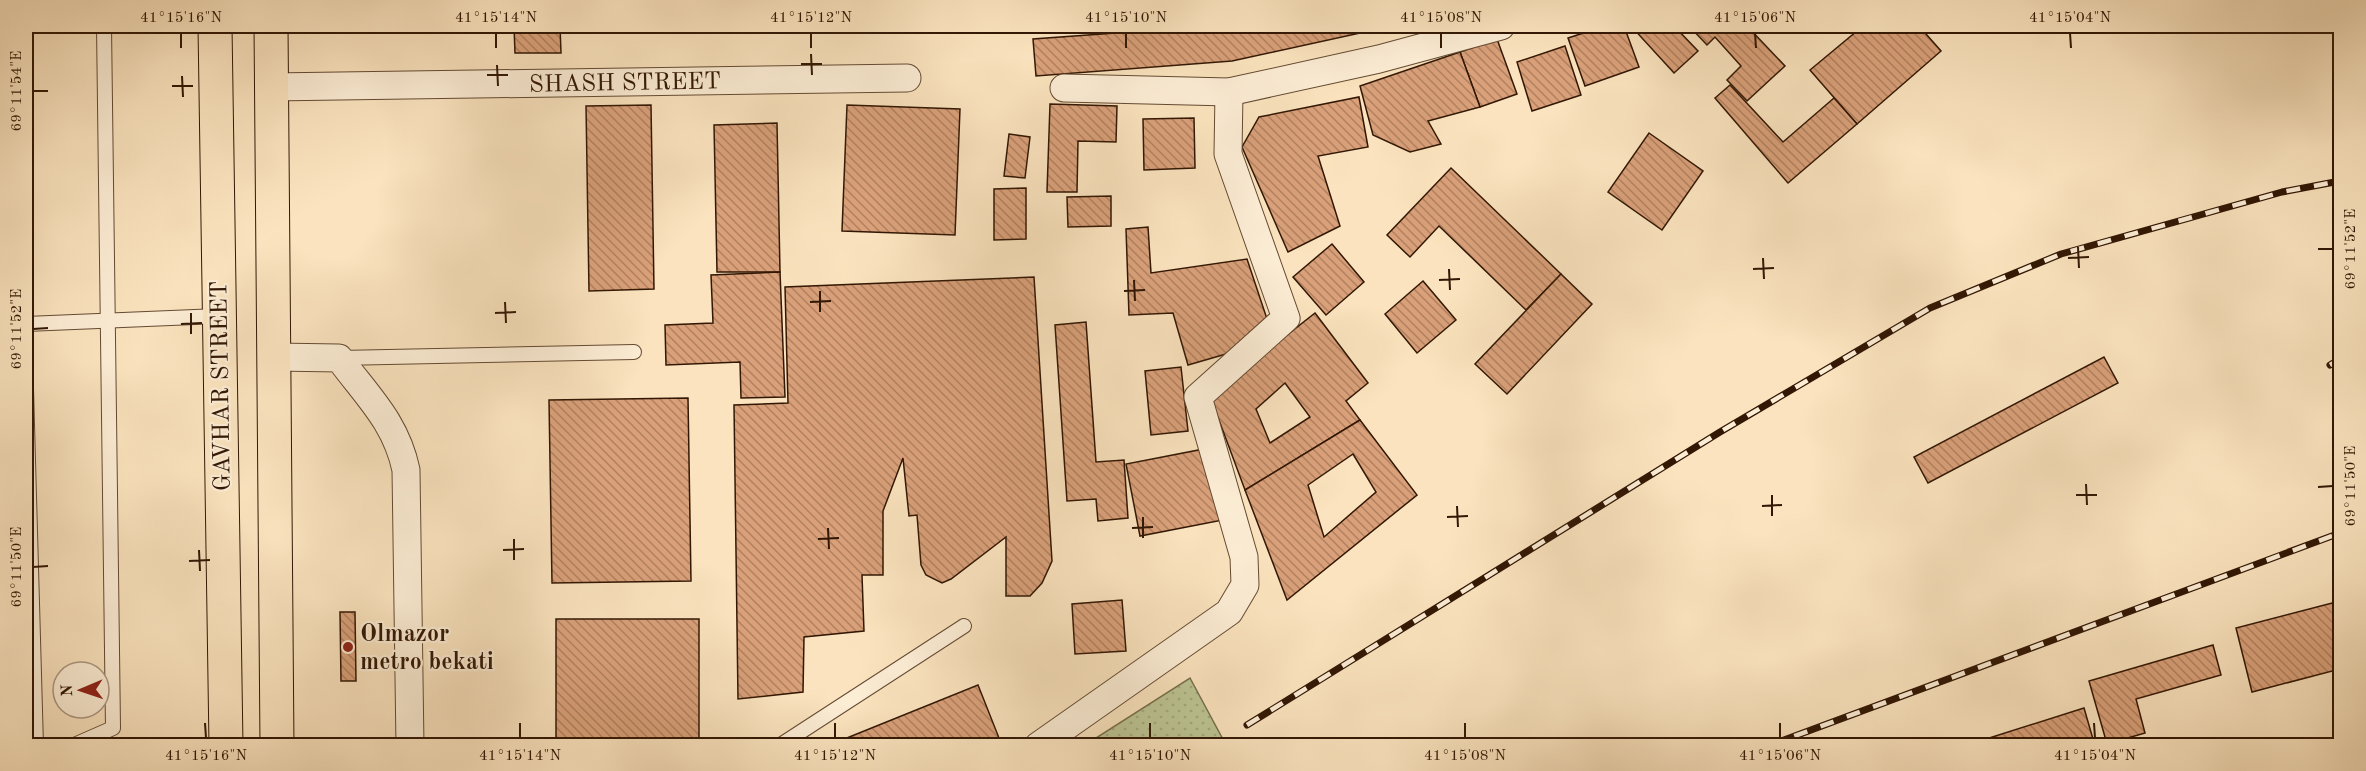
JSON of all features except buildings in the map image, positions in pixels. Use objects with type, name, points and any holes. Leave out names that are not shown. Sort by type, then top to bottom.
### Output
[{"type":"main road","name":"GAVHAR STREET","points":[[215,26],[225,746]]},
{"type":"main road","points":[[271,26],[277,746]]},
{"type":"street","points":[[1064,88],[1229,92],[1379,58],[1501,26]]},
{"type":"street","name":"SHASH STREET","points":[[272,87],[907,78]]},
{"type":"street","points":[[1038,746],[1229,612],[1245,585],[1244,557],[1198,397],[1286,318],[1228,154],[1229,92]]},
{"type":"street","points":[[274,357],[339,357],[392,427],[401,446],[406,470],[410,746]]},
{"type":"lane","points":[[72,746],[113,728],[104,26]]},
{"type":"lane","points":[[26,324],[219,316]]},
{"type":"lane","points":[[339,357],[634,352]]},
{"type":"lane","points":[[26,389],[36,746]]},
{"type":"lane","points":[[779,746],[964,626]]},
{"type":"green space","points":[[1190,678],[1226,745],[1085,745]]},
{"type":"railway","points":[[1247,725],[1720,432],[1930,308],[2061,254],[2282,192],[2340,181]]},
{"type":"railway","points":[[2330,365],[2340,359]]},
{"type":"railway","points":[[1768,746],[2340,533]]},
{"type":"place","name":"Olmazor metro bekati","points":[[348,647]]}]
